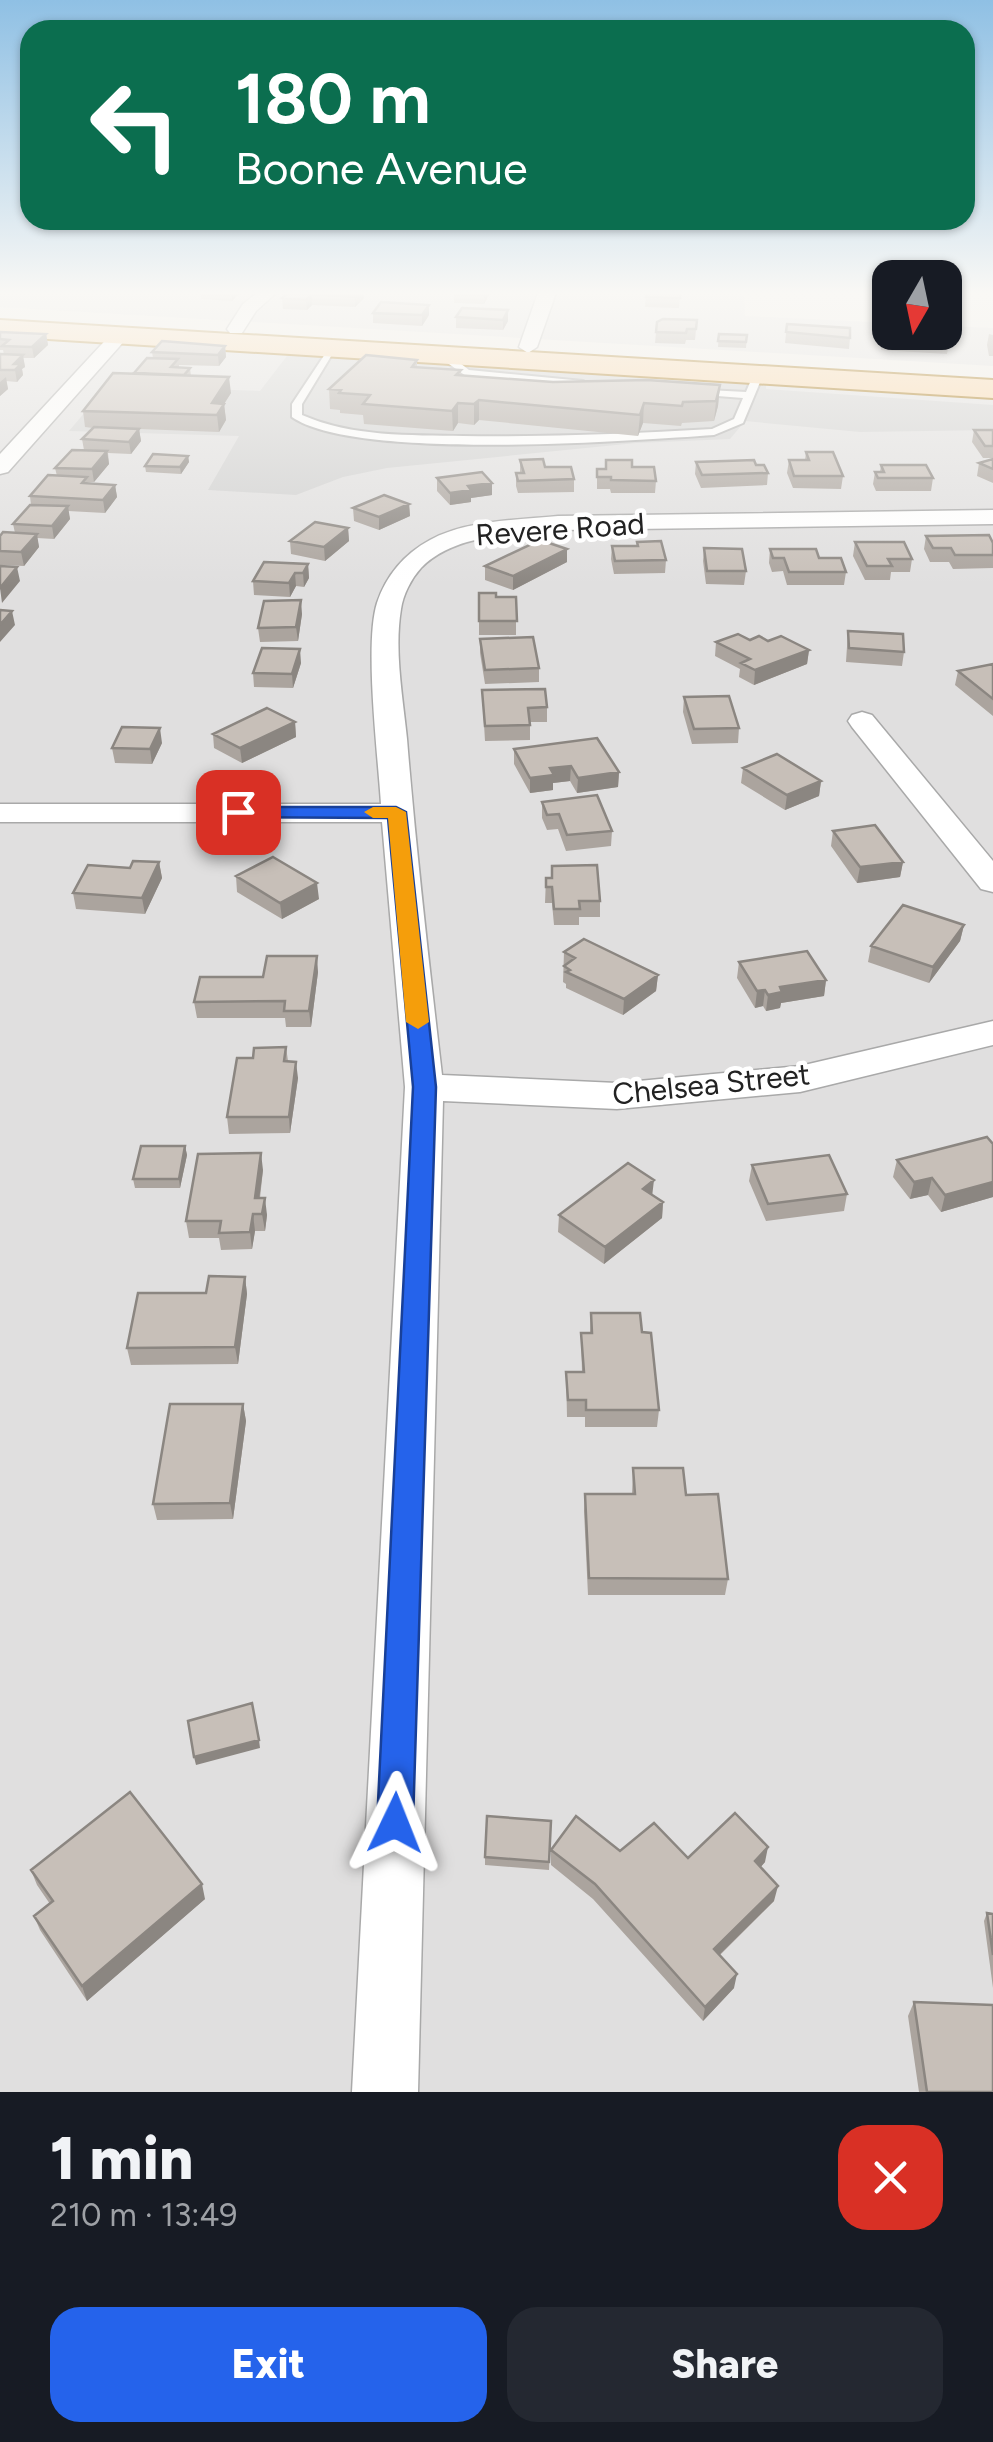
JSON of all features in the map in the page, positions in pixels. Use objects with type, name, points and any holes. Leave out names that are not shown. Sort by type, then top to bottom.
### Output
[{"type":"street","points":[[0,467],[69,391]]},
{"type":"street","name":"Revere Road","points":[[385,2092],[424,1087],[396,812],[386,646],[388,608],[397,584],[414,562],[441,543],[496,529],[558,524],[993,516]]},
{"type":"street","points":[[862,722],[993,882]]},
{"type":"street","points":[[0,813],[396,812]]},
{"type":"street","name":"Chelsea Street","points":[[424,1087],[617,1096],[800,1079],[993,1032]]},
{"type":"lane","points":[[305,391],[297,404],[297,417],[304,424],[459,441],[714,432],[739,421],[752,391]]},
{"type":"shaded area","points":[[0,391],[993,391],[993,2092],[0,2092]]},
{"type":"shaded area","points":[[103,391],[789,391],[993,405],[993,430],[860,432],[745,421],[730,439],[636,443],[387,468],[343,477],[296,495],[208,490],[239,436],[69,431]]},
{"type":"building","points":[[99,391],[220,391],[212,403],[224,404],[217,415],[83,411]]},
{"type":"building","points":[[719,391],[716,401],[683,402],[682,406],[644,403],[640,415],[479,400],[474,404],[458,403],[452,411],[363,404],[370,395],[339,393]]},
{"type":"building","points":[[94,427],[139,429],[129,442],[82,439]]},
{"type":"building","points":[[974,430],[993,430],[993,446],[985,446]]},
{"type":"building","points":[[72,450],[107,451],[92,469],[55,468]]},
{"type":"building","points":[[806,452],[833,452],[843,476],[794,476],[789,460],[809,460]]},
{"type":"building","points":[[153,454],[188,456],[180,467],[145,466]]},
{"type":"building","points":[[543,459],[545,467],[571,467],[574,479],[518,481],[516,473],[524,473],[520,460]]},
{"type":"building","points":[[993,459],[993,469],[979,463]]},
{"type":"building","points":[[606,460],[632,460],[632,467],[654,467],[656,481],[597,477],[597,469],[606,469]]},
{"type":"building","points":[[754,460],[756,465],[764,465],[768,473],[702,475],[696,462]]},
{"type":"building","points":[[881,465],[926,465],[933,478],[878,478],[875,472],[884,472]]},
{"type":"building","points":[[482,472],[492,483],[450,493],[437,478]]},
{"type":"building","points":[[48,475],[87,477],[82,483],[115,485],[103,500],[30,496]]},
{"type":"building","points":[[384,495],[409,504],[379,517],[353,508]]},
{"type":"building","points":[[30,505],[68,506],[52,526],[13,524]]},
{"type":"building","points":[[315,522],[348,528],[324,547],[290,541]]},
{"type":"building","points":[[3,532],[37,534],[21,552],[0,551]]},
{"type":"building","points":[[989,535],[993,555],[955,555],[951,548],[933,548],[926,536]]},
{"type":"building","points":[[540,540],[567,549],[513,576],[485,566]]},
{"type":"building","points":[[661,541],[666,560],[615,561],[612,546]]},
{"type":"building","points":[[855,542],[904,542],[912,559],[888,559],[892,566],[867,566]]},
{"type":"building","points":[[704,548],[742,549],[746,571],[707,571]]},
{"type":"building","points":[[770,549],[816,549],[819,558],[841,558],[846,572],[789,572],[784,558],[773,558]]},
{"type":"building","points":[[264,562],[308,564],[289,583],[253,581]]},
{"type":"building","points":[[0,566],[17,567],[0,588]]},
{"type":"building","points":[[479,593],[516,597],[517,621],[479,621]]},
{"type":"building","points":[[301,600],[296,627],[258,628],[264,601]]},
{"type":"building","points":[[0,610],[12,611],[0,625]]},
{"type":"building","points":[[848,631],[903,634],[904,652],[849,648]]},
{"type":"building","points":[[738,634],[750,640],[759,636],[768,641],[781,636],[809,650],[755,670],[741,663],[750,659],[716,642]]},
{"type":"building","points":[[533,637],[539,668],[485,670],[480,639]]},
{"type":"building","points":[[262,648],[300,649],[292,674],[253,673]]},
{"type":"building","points":[[993,664],[993,699],[958,671]]},
{"type":"building","points":[[545,689],[547,707],[528,708],[530,725],[485,726],[482,690]]},
{"type":"building","points":[[729,696],[739,728],[694,729],[684,697]]},
{"type":"building","points":[[267,708],[295,722],[240,748],[213,734]]},
{"type":"building","points":[[122,727],[160,728],[150,749],[112,748]]},
{"type":"building","points":[[597,738],[619,772],[578,778],[571,766],[550,768],[554,775],[530,778],[514,749]]},
{"type":"building","points":[[777,754],[821,781],[787,795],[743,768]]},
{"type":"building","points":[[597,795],[612,831],[567,835],[559,814],[547,815],[542,802]]},
{"type":"building","points":[[875,825],[903,862],[860,867],[833,831]]},
{"type":"building","points":[[273,857],[317,883],[280,903],[236,876]]},
{"type":"building","points":[[133,861],[159,862],[142,898],[73,893],[88,865],[130,868]]},
{"type":"building","points":[[597,865],[600,901],[579,901],[580,909],[554,909],[552,887],[546,887],[546,878],[552,878],[552,866]]},
{"type":"building","points":[[903,905],[964,925],[933,967],[871,946]]},
{"type":"building","points":[[584,939],[658,975],[624,999],[566,972],[570,970],[564,966],[575,958],[564,952]]},
{"type":"building","points":[[807,951],[826,980],[780,987],[782,992],[768,995],[765,990],[757,991],[739,962]]},
{"type":"building","points":[[267,956],[317,956],[309,1011],[284,1011],[285,1001],[194,1002],[200,977],[263,977]]},
{"type":"building","points":[[286,1047],[284,1061],[296,1062],[289,1117],[227,1117],[237,1058],[253,1058],[254,1048]]},
{"type":"building","points":[[987,1137],[993,1144],[993,1182],[945,1195],[932,1178],[914,1182],[897,1160]]},
{"type":"building","points":[[141,1146],[185,1146],[179,1179],[133,1179]]},
{"type":"building","points":[[261,1153],[255,1198],[265,1198],[262,1214],[253,1214],[250,1232],[219,1233],[221,1221],[186,1221],[198,1154]]},
{"type":"building","points":[[829,1155],[847,1194],[768,1204],[752,1165]]},
{"type":"building","points":[[628,1163],[654,1180],[643,1189],[663,1202],[605,1247],[559,1215]]},
{"type":"building","points":[[209,1276],[245,1277],[235,1347],[127,1348],[138,1293],[206,1293]]},
{"type":"building","points":[[591,1313],[640,1313],[642,1332],[651,1333],[659,1410],[586,1410],[586,1400],[568,1400],[566,1372],[584,1372],[581,1333],[592,1333]]},
{"type":"building","points":[[170,1404],[243,1404],[230,1503],[153,1504]]},
{"type":"building","points":[[633,1468],[683,1468],[686,1495],[718,1494],[728,1579],[589,1578],[585,1494],[635,1494]]},
{"type":"building","points":[[252,1703],[259,1740],[194,1757],[188,1721]]},
{"type":"building","points":[[130,1792],[202,1884],[82,1986],[34,1916],[53,1901],[31,1870]]},
{"type":"building","points":[[735,1813],[768,1847],[755,1861],[778,1886],[714,1949],[737,1974],[705,2007],[595,1884],[551,1850],[576,1816],[620,1851],[654,1823],[688,1858]]},
{"type":"building","points":[[487,1816],[551,1821],[549,1862],[485,1857]]},
{"type":"building","points":[[987,1913],[993,1914],[993,1955]]},
{"type":"building","points":[[914,2002],[993,2005],[993,2092],[927,2092]]},
{"type":"slow traffic","points":[[373,812],[396,812],[418,1022]]},
{"type":"route","points":[[238,812],[396,812],[424,1087],[395,1823]]}]
